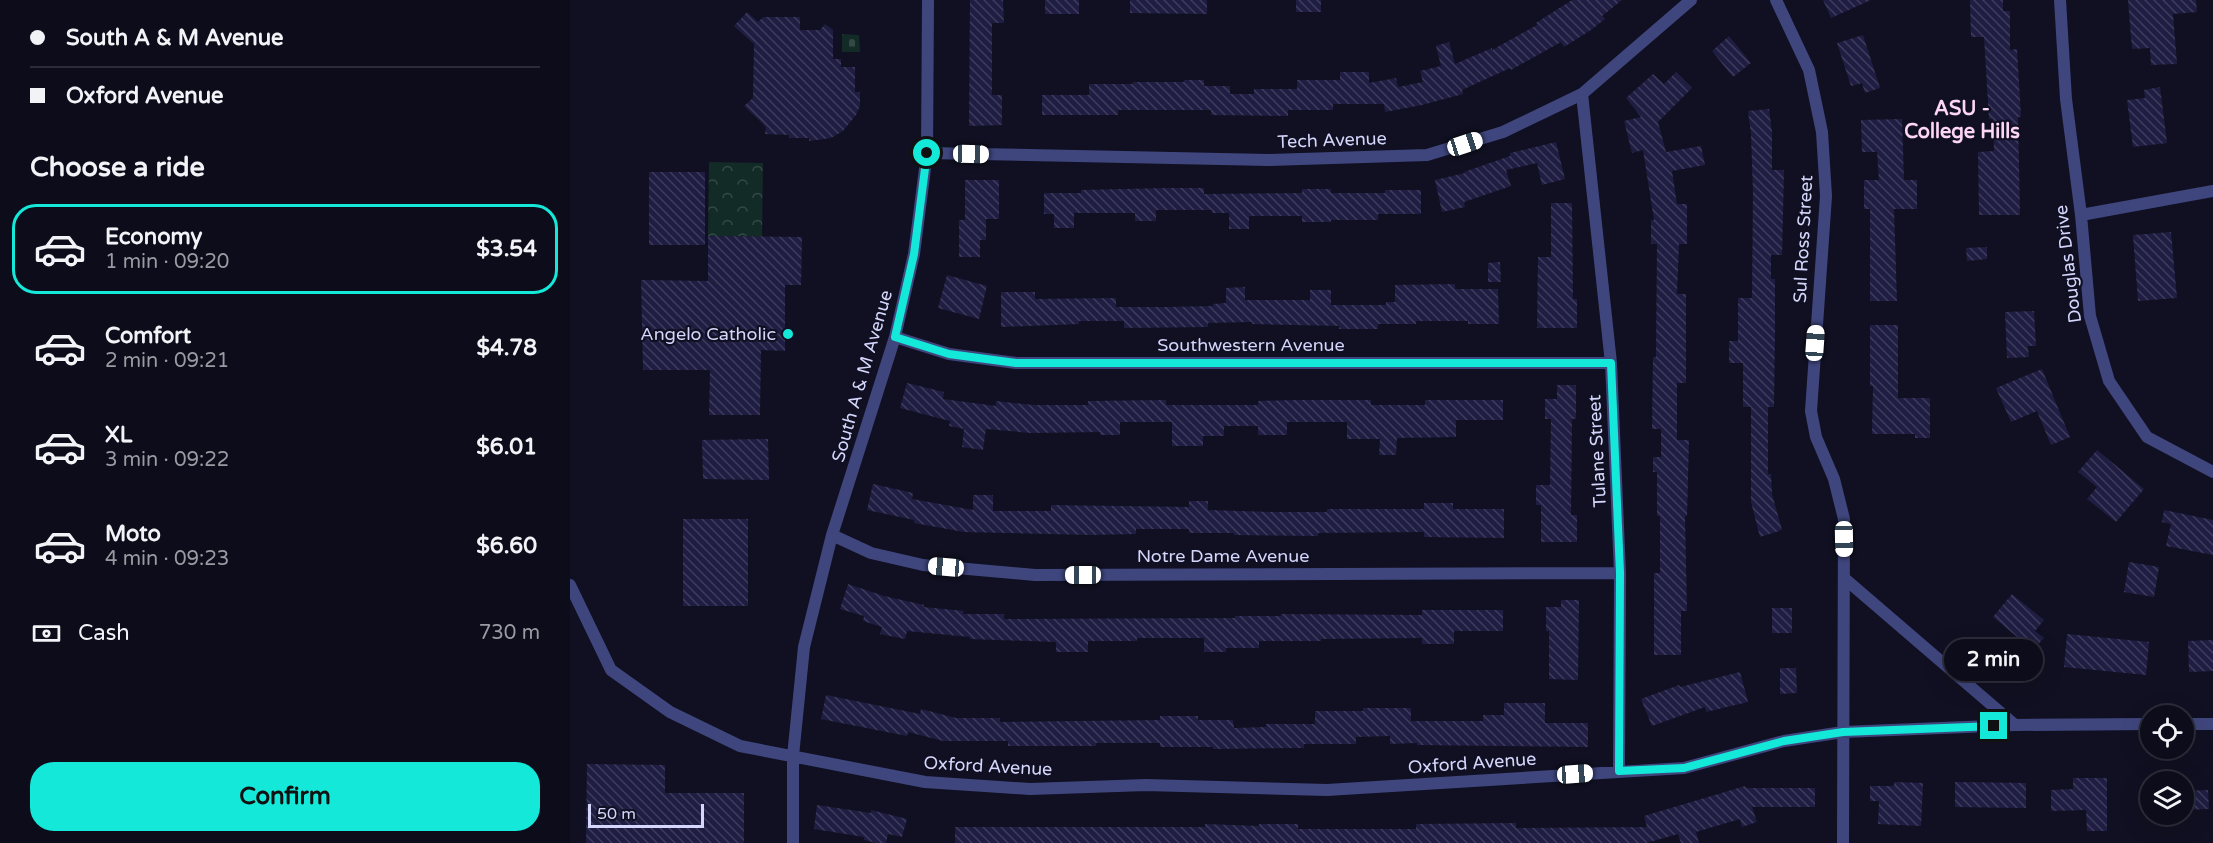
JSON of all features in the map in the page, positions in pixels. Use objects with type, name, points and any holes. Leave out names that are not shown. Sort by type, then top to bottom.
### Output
[{"type":"street","name":"South A & M Avenue","points":[[793,843],[793,756],[804,647],[832,535],[895,337],[914,254],[927,153],[928,0]]},
{"type":"street","name":"Tech Avenue","points":[[927,153],[1269,160],[1427,155],[1503,132],[1582,94],[1691,0]]},
{"type":"street","name":"Sul Ross Street","points":[[1776,0],[1809,70],[1822,132],[1826,196],[1811,411],[1816,437],[1834,479],[1844,519],[1844,843]]},
{"type":"street","name":"Douglas Drive","points":[[2060,0],[2066,99],[2081,215],[2090,316],[2109,381],[2147,437],[2213,472]]},
{"type":"street","name":"Tulane Street","points":[[1582,94],[1611,363],[1620,573],[1619,771]]},
{"type":"street","points":[[2081,215],[2213,191]]},
{"type":"street","name":"Southwestern Avenue","points":[[895,337],[949,354],[1016,363],[1611,363]]},
{"type":"street","name":"Notre Dame Avenue","points":[[832,535],[871,553],[923,565],[1035,575],[1620,573]]},
{"type":"street","points":[[1844,578],[2015,725]]},
{"type":"street","name":"Oxford Avenue","points":[[570,585],[611,670],[670,712],[740,746],[925,782],[1030,789],[1146,785],[1327,790],[1684,768],[1784,741],[1843,732],[2015,725],[2140,724]]},
{"type":"street","points":[[2194,724],[2213,724]]},
{"type":"green space","points":[[842,34],[859,35],[860,52],[842,52]]},
{"type":"green space","points":[[709,162],[763,163],[762,237],[708,236]]},
{"type":"building","points":[[970,0],[1003,0],[1004,23],[992,23],[992,95],[1002,95],[1002,125],[969,126]]},
{"type":"building","points":[[1045,0],[1079,0],[1079,14],[1045,14]]},
{"type":"building","points":[[1130,0],[1207,0],[1207,14],[1130,13]]},
{"type":"building","points":[[1296,0],[1321,0],[1321,12],[1296,12]]},
{"type":"building","points":[[1572,0],[1622,0],[1602,16],[1605,19],[1564,47],[1561,42],[1511,70],[1510,68],[1462,90],[1463,94],[1422,105],[1385,112],[1384,104],[1333,104],[1333,110],[1288,110],[1288,116],[1211,115],[1211,110],[1118,110],[1118,115],[1042,115],[1042,95],[1089,95],[1089,84],[1204,80],[1204,86],[1230,86],[1230,94],[1254,94],[1254,89],[1297,89],[1297,80],[1340,80],[1340,72],[1369,72],[1369,83],[1396,78],[1398,87],[1423,82],[1420,71],[1441,66],[1436,46],[1449,42],[1455,64],[1492,48],[1492,50],[1537,25],[1536,23]]},
{"type":"building","points":[[1823,0],[1871,0],[1831,18]]},
{"type":"building","points":[[1970,0],[2003,0],[2003,11],[2010,11],[2010,50],[2017,49],[2021,117],[2018,117],[2020,215],[1979,215],[1978,152],[1994,151],[1993,119],[1989,119],[1984,37],[1971,37]]},
{"type":"building","points":[[2128,0],[2196,0],[2197,12],[2173,14],[2177,64],[2151,65],[2150,48],[2132,49]]},
{"type":"building","points":[[747,12],[758,22],[763,17],[800,17],[800,30],[820,30],[825,24],[833,30],[833,59],[841,59],[841,67],[855,67],[855,92],[860,92],[860,106],[843,131],[831,138],[809,141],[809,138],[789,138],[789,135],[765,134],[766,127],[744,106],[753,98],[754,44],[734,26]]},
{"type":"building","points":[[1863,35],[1880,88],[1865,93],[1862,83],[1851,86],[1837,43]]},
{"type":"building","points":[[1729,36],[1751,63],[1733,77],[1712,51]]},
{"type":"building","points":[[1676,72],[1692,88],[1658,122],[1666,152],[1701,146],[1705,165],[1672,171],[1677,204],[1687,204],[1687,244],[1679,244],[1677,294],[1686,294],[1686,383],[1677,383],[1677,440],[1689,440],[1687,516],[1685,516],[1687,611],[1681,611],[1681,655],[1654,655],[1654,573],[1660,573],[1660,516],[1657,516],[1657,472],[1653,472],[1653,457],[1661,457],[1661,429],[1652,429],[1653,357],[1656,357],[1657,244],[1651,244],[1651,220],[1654,220],[1643,150],[1632,153],[1624,121],[1641,117],[1626,98],[1653,74],[1664,84]]},
{"type":"building","points":[[2160,87],[2167,143],[2133,147],[2127,100],[2145,98],[2144,90]]},
{"type":"building","points":[[1769,109],[1772,132],[1772,170],[1784,170],[1782,255],[1771,255],[1771,279],[1775,279],[1774,407],[1768,407],[1768,474],[1771,474],[1772,494],[1782,530],[1760,537],[1751,502],[1751,407],[1743,407],[1743,363],[1729,363],[1729,341],[1738,341],[1738,298],[1752,298],[1753,193],[1748,111]]},
{"type":"building","points":[[1902,119],[1904,180],[1917,180],[1917,209],[1894,209],[1897,301],[1870,301],[1870,209],[1864,209],[1864,180],[1879,180],[1877,152],[1862,152],[1861,120]]},
{"type":"building","points":[[1556,142],[1565,179],[1542,185],[1537,163],[1506,170],[1511,186],[1464,202],[1465,207],[1442,212],[1435,180],[1465,173],[1510,156],[1510,153]]},
{"type":"building","points":[[649,172],[705,172],[705,245],[649,245]]},
{"type":"building","points":[[965,180],[999,180],[999,219],[986,219],[986,240],[980,240],[980,257],[959,257],[959,220],[965,220]]},
{"type":"building","points":[[1204,188],[1204,194],[1302,193],[1302,189],[1331,189],[1331,193],[1421,190],[1421,214],[1378,214],[1378,220],[1331,220],[1331,222],[1302,222],[1302,216],[1249,216],[1249,229],[1229,229],[1229,213],[1212,213],[1212,210],[1156,210],[1156,221],[1135,221],[1135,213],[1074,213],[1074,228],[1054,228],[1054,214],[1044,214],[1044,193]]},
{"type":"building","points":[[1551,203],[1572,203],[1573,299],[1577,299],[1577,328],[1537,328],[1538,257],[1551,257]]},
{"type":"building","points":[[2171,232],[2177,298],[2138,301],[2133,235]]},
{"type":"building","points":[[708,236],[802,237],[801,285],[785,285],[785,351],[761,350],[760,415],[709,415],[710,370],[643,370],[641,280],[708,281]]},
{"type":"building","points":[[1987,247],[1987,259],[1967,261],[1966,248]]},
{"type":"building","points":[[1500,262],[1501,282],[1488,282],[1488,263]]},
{"type":"building","points":[[947,275],[987,286],[979,319],[938,308]]},
{"type":"building","points":[[1455,284],[1455,289],[1498,289],[1499,324],[1468,324],[1468,321],[1416,321],[1416,324],[1378,324],[1378,329],[1339,329],[1339,326],[1252,324],[1252,322],[1208,323],[1208,327],[1124,328],[1124,321],[1079,321],[1079,324],[1001,327],[1001,292],[1035,292],[1035,299],[1116,298],[1116,307],[1169,307],[1213,306],[1213,304],[1226,303],[1226,288],[1245,287],[1245,300],[1310,300],[1310,290],[1331,290],[1331,305],[1386,305],[1386,302],[1395,302],[1395,285]]},
{"type":"building","points":[[2034,311],[2036,346],[2028,346],[2029,357],[2007,358],[2005,312]]},
{"type":"building","points":[[1870,325],[1898,325],[1898,398],[1930,398],[1930,438],[1915,438],[1915,434],[1872,434],[1873,386],[1870,386]]},
{"type":"building","points":[[2042,369],[2070,437],[2051,445],[2037,411],[2011,422],[1996,388]]},
{"type":"building","points":[[907,383],[944,392],[943,399],[996,406],[996,401],[1033,405],[1088,405],[1088,401],[1166,400],[1166,405],[1258,405],[1258,401],[1371,400],[1371,405],[1425,405],[1425,400],[1503,400],[1503,420],[1456,420],[1456,437],[1397,438],[1396,455],[1379,455],[1380,439],[1347,439],[1347,422],[1287,422],[1287,435],[1258,435],[1258,426],[1224,426],[1224,436],[1203,436],[1203,446],[1172,446],[1172,422],[1120,422],[1120,435],[1100,435],[1100,432],[1031,433],[986,429],[983,450],[962,447],[964,429],[949,426],[950,421],[900,408]]},
{"type":"building","points":[[1557,385],[1576,385],[1576,419],[1572,419],[1571,515],[1577,515],[1577,542],[1541,542],[1541,505],[1536,505],[1536,485],[1550,485],[1551,419],[1545,419],[1545,399],[1557,399]]},
{"type":"building","points":[[768,439],[769,480],[703,479],[702,440]]},
{"type":"building","points":[[2097,450],[2144,489],[2116,522],[2087,499],[2097,487],[2078,472]]},
{"type":"building","points":[[873,484],[913,493],[912,499],[973,510],[973,495],[993,495],[993,511],[1051,511],[1051,505],[1189,507],[1189,501],[1208,501],[1208,510],[1327,512],[1327,509],[1424,509],[1424,503],[1453,503],[1453,509],[1504,509],[1504,538],[1424,537],[1424,532],[1318,533],[1318,536],[1234,535],[1234,533],[1189,533],[1189,529],[1136,529],[1136,534],[1091,535],[964,532],[914,523],[914,520],[867,510]]},
{"type":"building","points":[[2164,510],[2213,520],[2213,555],[2166,546],[2171,524],[2162,522]]},
{"type":"building","points":[[683,519],[748,519],[748,606],[683,606]]},
{"type":"building","points":[[2129,562],[2159,567],[2154,597],[2124,592]]},
{"type":"building","points":[[848,584],[884,596],[924,605],[924,607],[964,611],[963,614],[1004,614],[1004,619],[1235,618],[1235,616],[1281,616],[1281,614],[1422,615],[1422,610],[1503,610],[1503,631],[1454,631],[1454,644],[1422,644],[1422,638],[1321,639],[1321,641],[1259,641],[1259,648],[1226,648],[1226,652],[1204,652],[1204,638],[1137,638],[1137,641],[1088,641],[1088,652],[1056,652],[1056,642],[970,639],[970,637],[907,631],[905,639],[880,634],[882,627],[863,621],[864,616],[840,609]]},
{"type":"building","points":[[2012,594],[2044,620],[2035,631],[2044,638],[2033,650],[1993,617]]},
{"type":"building","points":[[1561,600],[1579,600],[1578,680],[1549,679],[1549,631],[1546,631],[1546,607],[1561,607]]},
{"type":"building","points":[[1772,608],[1792,608],[1792,633],[1772,633]]},
{"type":"building","points":[[2067,634],[2149,642],[2146,675],[2064,667]]},
{"type":"building","points":[[2213,640],[2213,671],[2189,672],[2188,641]]},
{"type":"building","points":[[1780,668],[1796,668],[1797,693],[1780,694]]},
{"type":"building","points":[[1740,672],[1748,702],[1706,712],[1705,707],[1652,726],[1641,699],[1679,685],[1680,687]]},
{"type":"building","points":[[826,695],[920,714],[921,709],[956,718],[1000,718],[1000,722],[1160,720],[1160,716],[1198,716],[1198,720],[1233,720],[1234,728],[1266,727],[1266,724],[1315,724],[1315,711],[1363,711],[1363,708],[1411,708],[1411,721],[1483,721],[1483,715],[1504,715],[1504,703],[1545,703],[1545,723],[1588,723],[1588,747],[1390,744],[1390,736],[1356,737],[1356,744],[1304,744],[1304,748],[1213,749],[1213,747],[1160,747],[1160,743],[1008,746],[1008,741],[943,741],[908,732],[907,736],[821,719]]},
{"type":"building","points":[[587,764],[665,765],[665,793],[744,793],[744,843],[586,843]]},
{"type":"building","points":[[2073,778],[2107,778],[2107,831],[2087,831],[2086,810],[2051,811],[2051,790],[2073,789]]},
{"type":"building","points":[[1894,782],[1923,783],[1921,826],[1878,824],[1879,801],[1870,801],[1870,786],[1894,786]]},
{"type":"building","points":[[1955,782],[2026,783],[2026,808],[1955,807]]},
{"type":"building","points":[[1745,786],[1746,788],[1815,788],[1815,807],[1752,807],[1757,822],[1742,827],[1740,819],[1696,832],[1699,843],[1681,843],[1678,834],[1646,843],[955,843],[955,827],[1205,827],[1205,824],[1259,826],[1259,824],[1298,824],[1298,829],[1416,829],[1416,824],[1516,823],[1516,828],[1647,827],[1644,816]]},
{"type":"building","points":[[2208,790],[2209,809],[2194,810],[2194,791]]},
{"type":"building","points":[[817,805],[871,813],[871,810],[907,819],[902,837],[888,834],[886,843],[876,843],[864,840],[864,837],[814,829]]},
{"type":"place","name":"Angelo Catholic","points":[[788,334]]},
{"type":"district","name":"ASU - College Hills","points":[[1962,120]]},
{"type":"route","points":[[927,153],[914,254],[895,337],[949,354],[1016,363],[1611,363],[1620,573],[1619,771],[1684,768],[1784,741],[1843,732],[1994,726]]}]
